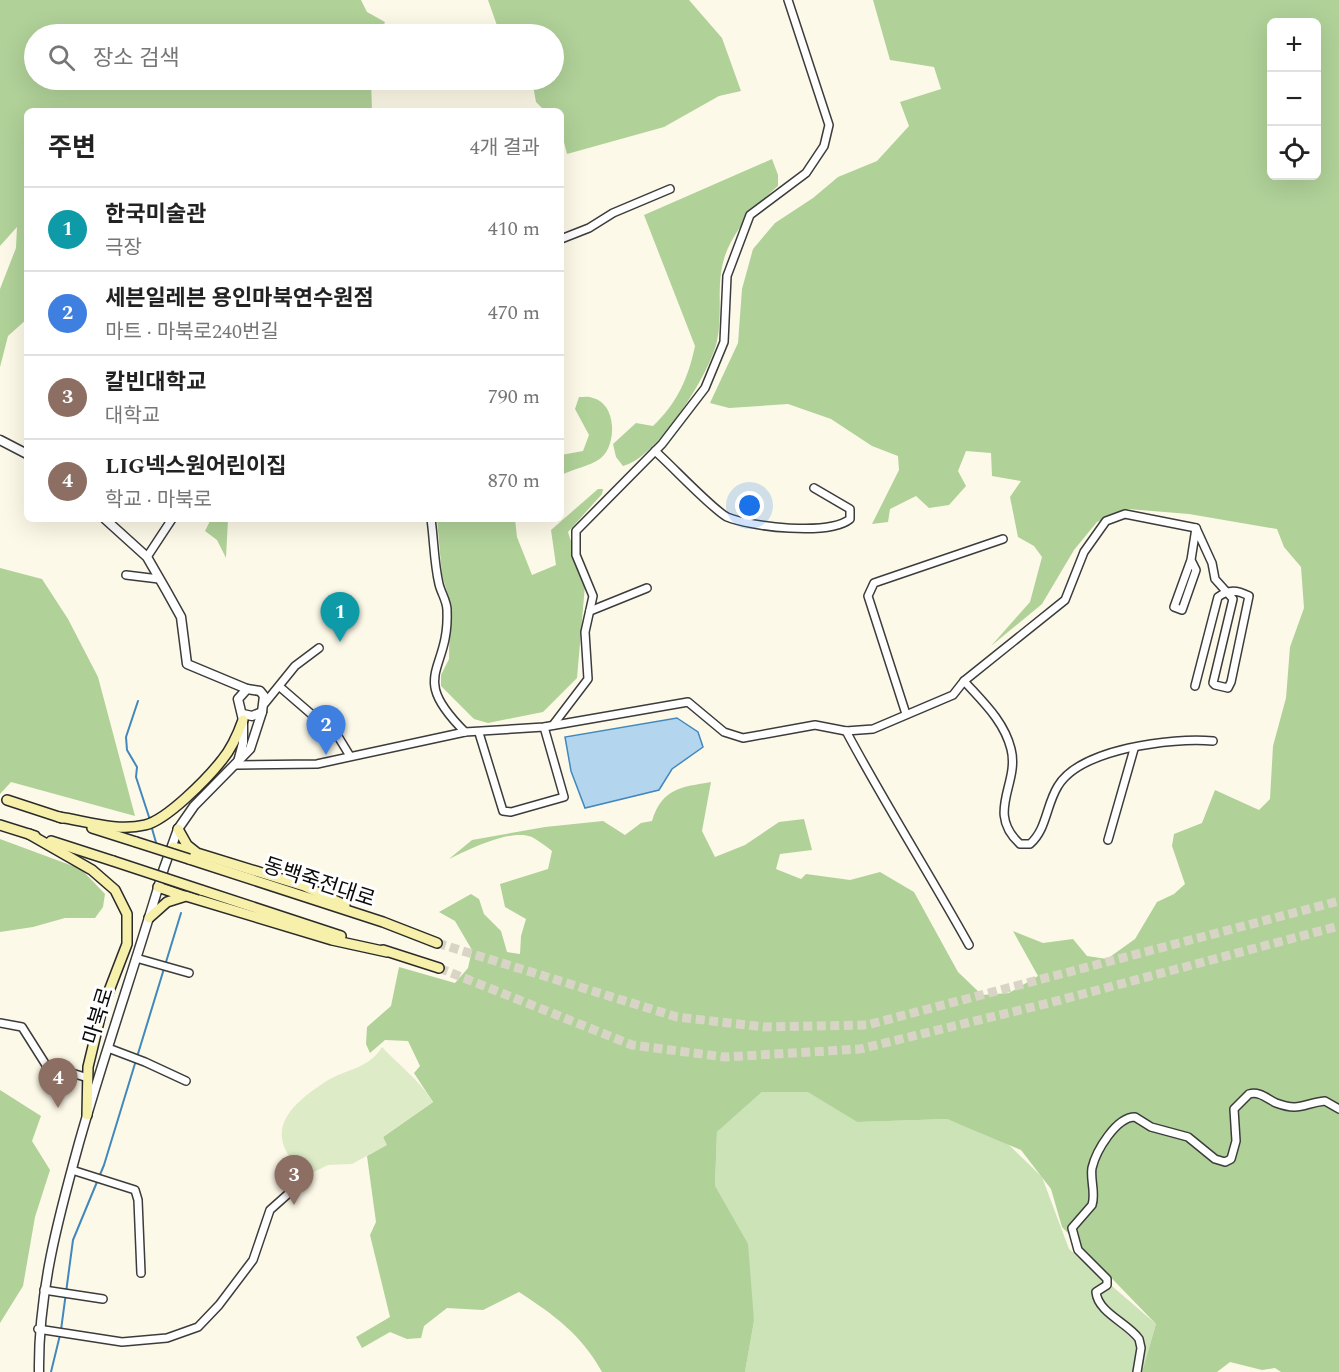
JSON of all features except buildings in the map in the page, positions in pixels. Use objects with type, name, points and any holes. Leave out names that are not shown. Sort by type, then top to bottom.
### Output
[{"type":"main road","points":[[59,817],[107,826],[144,825],[160,818],[222,760],[235,742],[243,717]]},
{"type":"main road","points":[[7,800],[136,842],[193,856]]},
{"type":"main road","points":[[0,825],[29,834],[93,870],[115,890],[127,914],[127,944],[102,1009],[88,1078],[87,1115]]},
{"type":"main road","points":[[178,829],[193,856]]},
{"type":"main road","name":"동백죽전대로","points":[[29,834],[439,968]]},
{"type":"main road","points":[[173,847],[193,856]]},
{"type":"main road","name":"동백죽전대로","points":[[193,856],[437,943]]},
{"type":"main road","points":[[158,887],[332,940],[387,952]]},
{"type":"main road","points":[[149,918],[167,902],[186,896]]},
{"type":"street","points":[[553,725],[588,679],[585,632],[593,596],[576,555],[576,531],[655,451],[705,387],[724,342],[727,276],[750,215],[806,172],[824,146],[829,125],[788,0]]},
{"type":"street","points":[[564,238],[589,228],[613,213],[670,189]]},
{"type":"street","points":[[0,440],[24,452]]},
{"type":"street","points":[[655,451],[726,516],[774,527],[802,529],[833,526],[850,519],[850,509],[814,488]]},
{"type":"street","points":[[247,689],[238,699],[243,717],[243,743],[237,765],[317,764],[465,732],[479,733],[544,727],[688,702],[724,732],[743,738],[815,725],[846,731],[873,729],[953,695],[964,681],[1065,600],[1084,552],[1106,521],[1125,514],[1196,528]]},
{"type":"street","points":[[108,522],[147,557],[181,617],[187,664],[247,689],[260,691],[263,708]]},
{"type":"street","points":[[147,557],[170,522]]},
{"type":"street","points":[[431,522],[439,585],[447,612],[445,638],[435,668],[434,687],[437,700],[445,712],[465,732]]},
{"type":"street","points":[[1191,560],[1196,570],[1182,610],[1174,607],[1191,560],[1196,528]]},
{"type":"street","points":[[1194,686],[1218,597],[1227,591],[1238,591],[1249,596],[1231,682],[1228,688],[1224,688],[1213,682],[1233,599],[1227,591],[1215,579],[1212,563],[1196,528]]},
{"type":"street","points":[[906,714],[868,596],[870,587],[874,583],[939,559],[1004,538]]},
{"type":"street","points":[[126,575],[159,579]]},
{"type":"street","points":[[590,611],[647,588]]},
{"type":"street","points":[[243,717],[252,716],[263,708],[295,666],[319,648]]},
{"type":"street","points":[[964,681],[1004,727],[1012,751],[1004,819],[1010,835],[1020,844],[1030,844],[1039,837],[1055,790],[1069,772],[1102,754],[1190,738],[1213,741]]},
{"type":"street","points":[[280,687],[339,738],[350,756]]},
{"type":"street","name":"마북로","points":[[39,1372],[38,1329],[44,1290],[72,1170],[158,887],[178,829],[194,806],[237,765],[250,749],[263,708]]},
{"type":"street","points":[[479,733],[503,811],[511,813],[564,796],[544,727]]},
{"type":"street","points":[[846,731],[896,824],[919,855],[969,945]]},
{"type":"street","points":[[1108,840],[1134,749]]},
{"type":"street","points":[[136,958],[189,973]]},
{"type":"street","points":[[0,1023],[22,1027],[46,1065],[88,1078]]},
{"type":"street","points":[[108,1048],[141,1060],[186,1082]]},
{"type":"street","points":[[1137,1372],[1141,1348],[1139,1339],[1097,1297],[1096,1292],[1107,1285],[1107,1279],[1078,1250],[1072,1228],[1092,1205],[1093,1166],[1112,1130],[1124,1118],[1135,1117],[1151,1127],[1188,1137],[1215,1159],[1225,1162],[1233,1156],[1235,1148],[1234,1109],[1249,1094],[1260,1094],[1293,1107],[1307,1107],[1324,1101],[1339,1109]]},
{"type":"street","points":[[72,1170],[135,1190],[138,1200],[141,1273]]},
{"type":"street","points":[[38,1329],[122,1342],[167,1338],[198,1327],[219,1305],[253,1260],[270,1210],[297,1186]]},
{"type":"street","points":[[44,1290],[103,1299]]},
{"type":"green space","points":[[0,0],[361,0],[367,12],[385,22],[384,24],[24,24],[24,90],[371,90],[372,108],[24,108],[24,322],[8,336],[0,367],[0,289],[16,248],[17,227],[0,246]]},
{"type":"green space","points":[[488,0],[689,0],[722,38],[741,91],[719,96],[664,127],[567,154],[564,142],[564,108],[542,108],[536,102],[534,90],[564,90],[564,24],[496,24]]},
{"type":"green space","points":[[873,0],[1339,0],[1339,1372],[1281,1372],[1275,1368],[1262,1370],[1230,1362],[1217,1372],[1142,1372],[1156,1324],[1062,1227],[1051,1189],[1021,1150],[947,1119],[857,1122],[808,1092],[762,1092],[717,1132],[715,1186],[748,1244],[754,1321],[745,1372],[602,1372],[585,1347],[566,1326],[519,1292],[483,1310],[447,1308],[424,1326],[421,1338],[407,1339],[390,1332],[362,1348],[356,1337],[390,1317],[370,1235],[376,1222],[367,1156],[386,1145],[383,1137],[433,1102],[414,1073],[420,1066],[408,1041],[385,1040],[370,1053],[366,1044],[367,1027],[391,1006],[399,967],[455,983],[468,968],[472,950],[455,921],[439,912],[471,894],[479,899],[484,914],[501,931],[507,952],[520,954],[521,936],[526,919],[505,907],[500,884],[548,869],[552,851],[532,837],[513,835],[490,841],[449,859],[472,840],[545,827],[603,821],[625,835],[641,823],[652,821],[656,810],[667,795],[682,788],[711,782],[702,831],[715,857],[745,845],[779,822],[804,819],[812,850],[780,854],[776,869],[801,879],[806,874],[850,880],[880,872],[914,892],[958,972],[982,995],[1009,993],[1038,976],[1013,931],[1043,943],[1073,939],[1087,956],[1107,959],[1135,939],[1157,902],[1174,894],[1185,884],[1172,846],[1174,834],[1202,823],[1215,790],[1259,810],[1270,799],[1273,746],[1286,698],[1290,647],[1304,608],[1301,567],[1284,547],[1277,529],[1189,514],[1128,509],[1097,522],[1074,550],[1042,604],[991,646],[1030,602],[1042,557],[1034,546],[1018,537],[1010,497],[1021,481],[992,476],[991,453],[966,451],[958,471],[966,486],[949,505],[929,508],[916,496],[890,509],[888,522],[872,524],[899,470],[898,456],[872,446],[831,419],[788,404],[729,408],[710,403],[738,343],[742,289],[753,249],[775,223],[813,198],[838,177],[877,161],[909,126],[900,102],[941,89],[934,67],[890,60]]},
{"type":"green space","points":[[772,159],[778,175],[778,186],[746,219],[724,259],[720,279],[720,320],[717,341],[704,373],[680,413],[665,432],[651,448],[636,460],[623,466],[616,457],[613,444],[636,423],[653,426],[669,408],[689,369],[695,346],[644,215]]},
{"type":"green space","points":[[579,397],[593,398],[601,402],[607,408],[610,416],[612,435],[610,444],[601,458],[564,474],[564,454],[583,451],[589,435],[575,409]]},
{"type":"green space","points":[[598,489],[603,489],[602,494],[568,532],[585,585],[577,678],[543,712],[488,723],[474,719],[441,686],[441,675],[449,659],[450,602],[442,575],[437,522],[515,522],[517,537],[532,575],[556,565],[551,530],[560,522],[564,522],[564,519]]},
{"type":"green space","points":[[210,522],[228,522],[226,558],[217,540],[205,531]]},
{"type":"green space","points":[[0,568],[42,579],[68,619],[98,677],[135,816],[11,782],[0,794]]},
{"type":"green space","points":[[0,839],[81,869],[105,894],[103,907],[95,918],[65,918],[33,927],[0,932]]},
{"type":"green space","points":[[382,1047],[416,1080],[433,1102],[383,1137],[387,1145],[352,1164],[328,1165],[306,1176],[285,1149],[282,1136],[283,1125],[289,1114],[298,1103],[325,1082],[364,1064]]},
{"type":"green space","points":[[0,1090],[41,1116],[32,1141],[50,1170],[35,1217],[23,1286],[0,1323]]},
{"type":"green space","points":[[762,1092],[809,1092],[857,1122],[947,1119],[1005,1141],[1042,1177],[1069,1249],[1156,1324],[1142,1372],[745,1372],[754,1321],[715,1186],[717,1132]]},
{"type":"water","points":[[677,718],[698,732],[703,747],[672,769],[659,790],[585,808],[571,771],[565,737]]},
{"type":"waterway","points":[[138,701],[126,737],[127,750],[137,767],[136,777],[150,820]]},
{"type":"waterway","points":[[151,825],[157,846]]},
{"type":"waterway","points":[[61,1330],[73,1240],[104,1165],[181,913]]},
{"type":"waterway","points":[[51,1372],[60,1335]]},
{"type":"tunnel","points":[[437,943],[677,1017],[765,1027],[867,1025],[1339,901]]},
{"type":"tunnel","points":[[439,968],[632,1045],[725,1057],[860,1049],[1049,1003],[1339,926]]},
{"type":"place","name":"한국미술관","points":[[340,642]]},
{"type":"place","name":"세븐일레븐 용인마북연수원점","points":[[326,755]]},
{"type":"place","name":"LIG넥스원어린이집","points":[[58,1108]]},
{"type":"place","name":"칼빈대학교","points":[[294,1205]]}]
